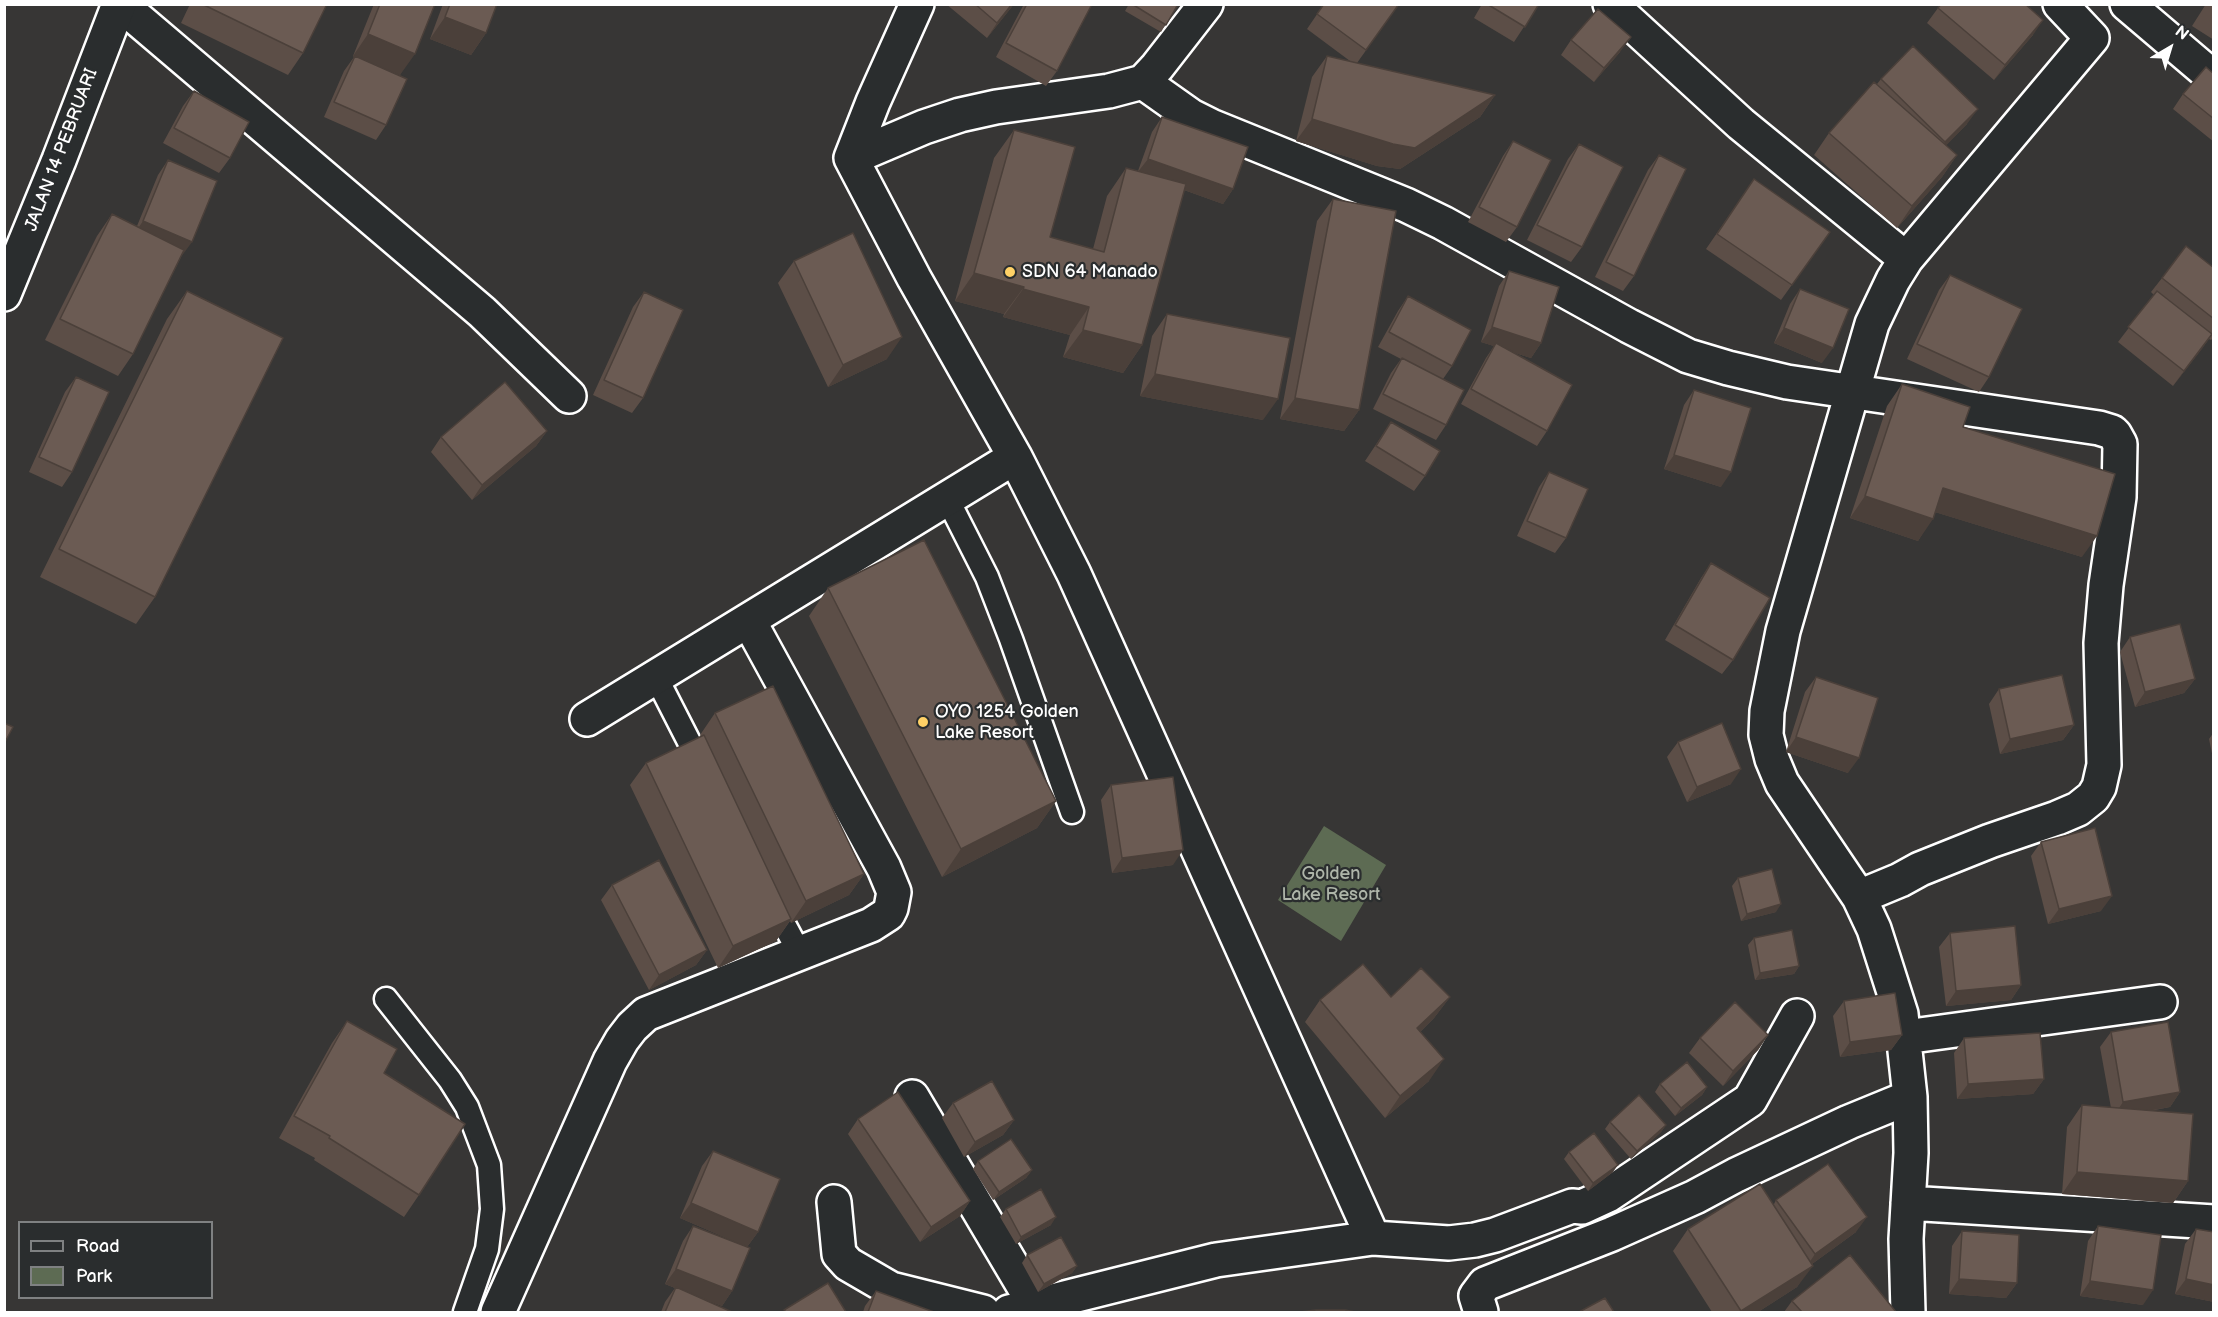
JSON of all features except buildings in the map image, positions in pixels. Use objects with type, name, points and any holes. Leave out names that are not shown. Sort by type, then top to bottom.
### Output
[{"type":"street","name":"JALAN 14 PEBRUARI","points":[[4,294],[119,4]]},
{"type":"street","points":[[119,4],[482,312],[569,396]]},
{"type":"street","points":[[917,4],[851,158],[914,278],[1015,457],[1074,574],[1373,1238]]},
{"type":"street","points":[[851,158],[924,127],[960,116],[996,107],[1109,91],[1143,82],[1163,61],[1206,4]]},
{"type":"street","points":[[1610,4],[1741,124],[1906,259]]},
{"type":"street","points":[[2060,4],[2092,38]]},
{"type":"street","points":[[1908,1312],[1906,1239],[1911,1153],[1910,1098],[1901,1014],[1874,929],[1859,897],[1782,783],[1772,759],[1766,735],[1767,711],[1783,631],[1852,392],[1872,324],[1893,280],[1906,259],[2122,4]]},
{"type":"street","points":[[2127,4],[2214,78]]},
{"type":"street","points":[[1143,82],[1191,116],[1415,209],[1688,356],[1787,382],[2099,428],[2112,432],[2120,444],[2119,497],[2106,585],[2101,643],[2104,765],[2099,787],[2093,797],[2058,818],[1990,841],[1859,897]]},
{"type":"street","points":[[586,719],[1015,457]]},
{"type":"street","points":[[498,1312],[610,1061],[632,1027],[646,1014],[881,920],[891,908],[894,892],[885,868],[749,621]]},
{"type":"street","points":[[1905,1037],[2160,1002]]},
{"type":"street","points":[[912,1097],[1022,1309],[1216,1260],[1373,1238],[1449,1243],[1475,1240],[1495,1235],[1565,1208],[1582,1207],[1608,1195],[1750,1100],[1797,1016]]},
{"type":"street","points":[[1481,1312],[1476,1296],[1485,1284],[1612,1234],[1695,1197],[1736,1175],[1850,1122],[1910,1098]]},
{"type":"street","points":[[834,1202],[839,1254],[848,1264],[891,1288],[983,1312]]},
{"type":"street","points":[[1908,1203],[2214,1222]]},
{"type":"lane","points":[[948,500],[987,577],[1072,812]]},
{"type":"lane","points":[[656,677],[711,784]]},
{"type":"lane","points":[[761,880],[800,954]]},
{"type":"lane","points":[[386,999],[450,1080],[467,1107],[489,1166],[492,1209],[487,1250],[465,1312]]},
{"type":"green space","name":"Golden Lake Resort","points":[[1324,826],[1386,865],[1341,941],[1278,900]]},
{"type":"place","name":"SDN 64 Manado","points":[[1010,272]]},
{"type":"place","name":"OYO 1254 Golden Lake Resort","points":[[923,722]]}]
